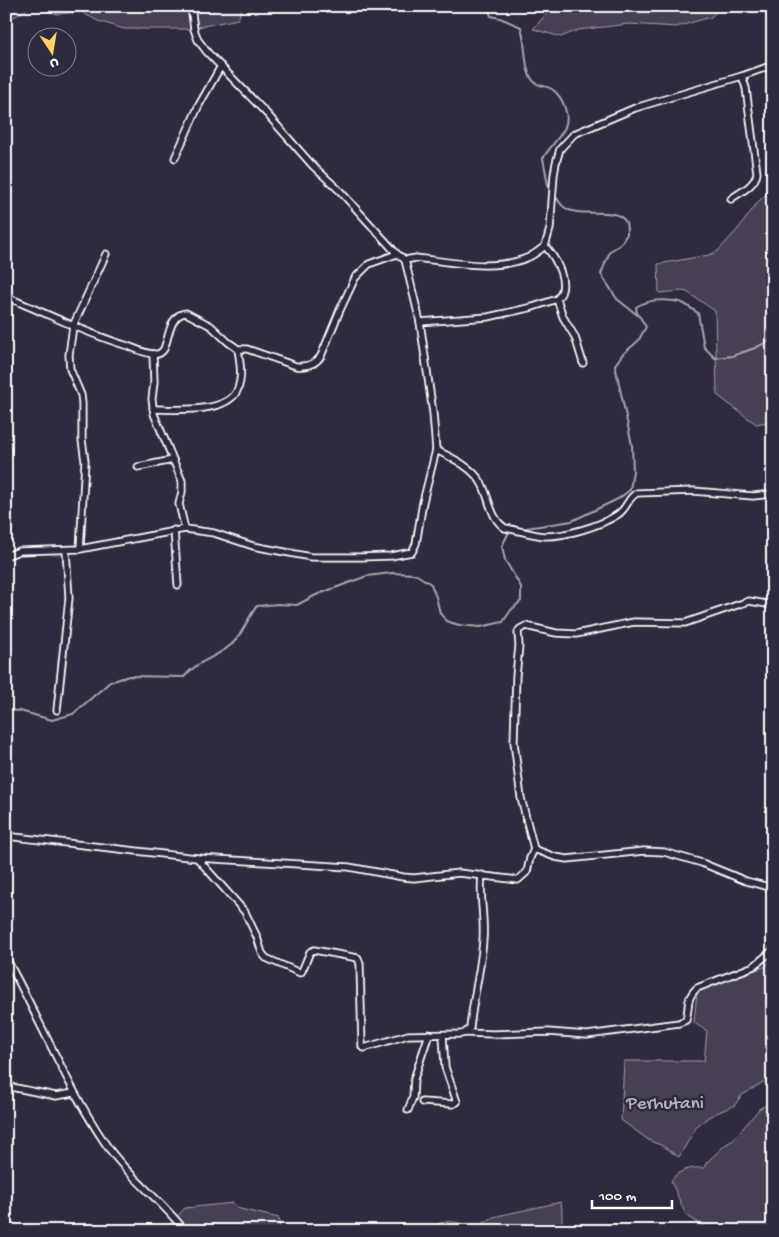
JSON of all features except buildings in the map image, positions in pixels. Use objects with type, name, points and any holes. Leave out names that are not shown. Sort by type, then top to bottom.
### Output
[{"type":"street","points":[[6,556],[19,551],[80,549],[185,529],[214,533],[253,546],[311,556],[352,558],[408,553],[412,552],[416,544],[423,502],[436,450],[433,413],[420,322],[405,260],[396,254],[267,114],[206,52],[198,40],[194,29],[191,6]]},
{"type":"street","points":[[405,260],[416,258],[496,264],[527,258],[546,246],[550,229],[554,175],[560,149],[574,134],[634,108],[773,65]]},
{"type":"street","points":[[175,158],[199,105],[221,66]]},
{"type":"street","points":[[731,199],[752,184],[756,179],[757,173],[746,88],[742,76]]},
{"type":"street","points":[[420,322],[488,317],[557,299],[562,290],[561,275],[555,259],[546,246]]},
{"type":"street","points":[[80,549],[85,461],[82,440],[82,403],[70,369],[69,355],[73,326],[106,254]]},
{"type":"street","points":[[6,297],[114,342],[154,354],[164,349],[174,319],[178,315],[186,313],[211,326],[238,349],[247,349],[296,366],[309,366],[322,355],[343,302],[355,278],[369,264],[396,254]]},
{"type":"street","points":[[557,299],[563,318],[575,337],[583,363]]},
{"type":"street","points":[[153,408],[216,406],[231,398],[236,392],[240,380],[238,349]]},
{"type":"street","points":[[154,354],[153,408],[156,420],[182,482],[183,486],[179,504],[185,529]]},
{"type":"street","points":[[436,450],[476,475],[482,484],[495,519],[505,528],[546,536],[572,532],[610,519],[626,507],[634,494],[643,492],[693,492],[753,496],[773,494]]},
{"type":"street","points":[[138,467],[173,460]]},
{"type":"street","points":[[174,530],[178,585]]},
{"type":"street","points":[[57,710],[69,598],[66,550]]},
{"type":"street","points":[[6,836],[197,858],[342,866],[390,876],[414,878],[459,873],[482,874],[512,880],[522,878],[527,872],[534,849],[521,798],[514,752],[518,632],[520,629],[526,626],[556,633],[576,634],[634,622],[685,623],[749,601],[773,605]]},
{"type":"street","points":[[534,849],[555,857],[567,859],[644,851],[664,852],[702,863],[746,881],[773,888]]},
{"type":"street","points":[[197,858],[246,912],[262,953],[266,958],[300,973],[310,952],[314,950],[358,958],[360,964],[362,1047],[368,1049],[408,1035],[548,1032],[587,1035],[679,1023],[686,1020],[691,993],[697,988],[754,966],[773,950]]},
{"type":"street","points":[[465,1033],[470,1028],[483,939],[482,874]]},
{"type":"street","points":[[6,958],[74,1093],[115,1158],[170,1213],[185,1231]]},
{"type":"street","points":[[408,1110],[413,1097],[414,1079],[429,1034]]},
{"type":"street","points":[[422,1102],[453,1104],[457,1102],[445,1067],[443,1035]]},
{"type":"street","points":[[6,1086],[56,1096],[74,1093]]},
{"type":"green space","points":[[6,6],[32,6],[6,22]]},
{"type":"green space","points":[[36,6],[243,6],[238,19],[188,29],[124,29],[98,21],[81,12],[57,14]]},
{"type":"green space","points":[[546,6],[723,6],[711,17],[676,27],[629,24],[578,30],[561,37],[533,29],[549,11]]},
{"type":"green space","points":[[773,189],[773,421],[756,424],[717,395],[715,311],[687,292],[659,293],[658,264],[709,255],[718,251]]},
{"type":"green space","name":"Perhutani","points":[[773,957],[773,1074],[741,1096],[735,1105],[710,1116],[697,1126],[679,1157],[661,1145],[650,1141],[621,1120],[624,1061],[704,1061],[707,1031],[694,1023],[697,991],[766,966]]},
{"type":"green space","name":"Perhutani","points":[[773,1102],[773,1231],[711,1231],[686,1215],[671,1181],[677,1174],[685,1170],[704,1168],[706,1163],[733,1140],[760,1108]]},
{"type":"green space","points":[[561,1202],[563,1231],[428,1231],[440,1223],[446,1222],[476,1228],[493,1217]]},
{"type":"green space","points":[[233,1203],[240,1209],[279,1218],[280,1231],[163,1231],[185,1208]]},
{"type":"waterway","points":[[487,6],[491,16],[521,27],[528,71],[532,80],[556,92],[564,106],[567,117],[565,127],[543,158],[550,189]]},
{"type":"waterway","points":[[520,529],[572,521],[618,499],[630,490],[633,471],[632,445],[615,365],[622,355],[638,341],[646,327],[640,317],[617,299],[601,274],[610,251],[620,245],[627,234],[626,223],[622,217],[615,214],[571,211],[563,206],[555,195]]},
{"type":"waterway","points":[[637,314],[636,307],[652,301],[669,300],[685,304],[698,313],[704,347],[715,358],[732,356],[773,339]]},
{"type":"waterway","points":[[6,710],[20,711],[52,720],[73,714],[110,682],[129,676],[184,677],[196,666],[234,642],[257,606],[297,605],[316,595],[367,576],[392,573],[415,574],[431,584],[440,613],[446,621],[459,625],[480,627],[503,622],[511,610],[521,601],[521,587],[505,560],[502,546],[509,532],[513,531]]}]
